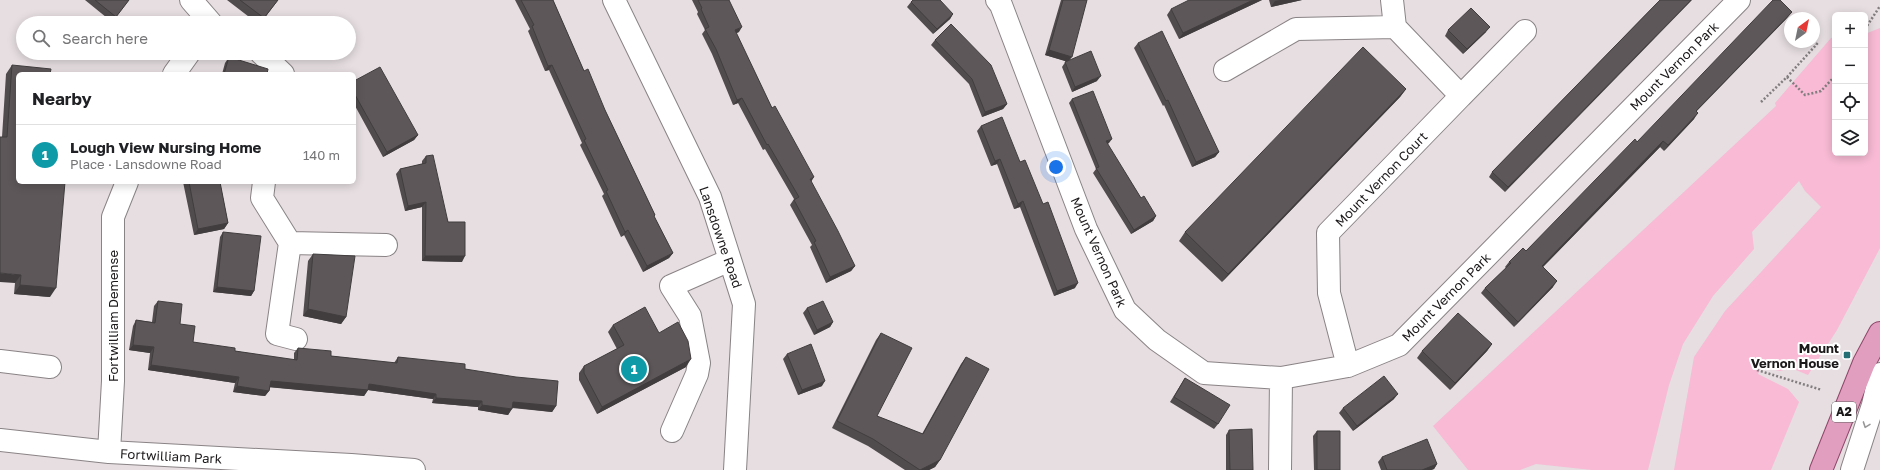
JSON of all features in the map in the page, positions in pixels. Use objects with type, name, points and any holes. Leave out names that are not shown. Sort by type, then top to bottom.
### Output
[{"type":"main road","name":"A2","points":[[1821,470],[1864,363],[1880,333]]},
{"type":"street","points":[[191,0],[205,16]]},
{"type":"street","name":"Lansdowne Road","points":[[614,0],[710,197],[744,304],[735,470]]},
{"type":"street","points":[[1392,0],[1395,27],[1461,96]]},
{"type":"street","name":"Mount Vernon Park","points":[[1002,2],[1086,229],[1125,310],[1158,340],[1204,373],[1281,378],[1348,366],[1399,345],[1739,0]]},
{"type":"street","points":[[1225,70],[1296,29],[1395,27]]},
{"type":"street","name":"Mount Vernon Court","points":[[1348,366],[1329,293],[1328,233],[1525,31]]},
{"type":"street","points":[[175,72],[184,60]]},
{"type":"street","points":[[268,60],[281,72]]},
{"type":"street","name":"Fortwilliam Demense","points":[[109,452],[113,381],[113,217],[126,184]]},
{"type":"street","points":[[264,184],[262,198],[290,242],[277,334],[296,339]]},
{"type":"street","points":[[290,242],[386,245]]},
{"type":"street","points":[[672,431],[696,374],[699,363],[690,316],[670,286],[730,260]]},
{"type":"street","points":[[0,361],[50,367]]},
{"type":"street","points":[[1852,470],[1857,450],[1873,405],[1880,374]]},
{"type":"street","points":[[1280,470],[1281,378]]},
{"type":"street","name":"Fortwilliam Park","points":[[0,440],[109,452],[351,465],[414,470]]},
{"type":"path","points":[[1868,24],[1880,6]]},
{"type":"path","points":[[1761,102],[1787,77],[1813,48]]},
{"type":"path","points":[[1787,77],[1805,95],[1821,91],[1832,79]]},
{"type":"path","points":[[1758,370],[1822,390]]},
{"type":"shaded area","points":[[1880,28],[1880,248],[1837,330],[1808,375],[1791,368],[1780,371],[1761,367],[1758,374],[1788,389],[1799,402],[1771,470],[1674,470],[1694,357],[1725,311],[1821,207],[1805,191],[1799,181],[1752,232],[1754,249],[1713,296],[1683,344],[1669,385],[1648,470],[1592,470],[1536,464],[1520,470],[1468,470],[1433,426],[1776,106],[1775,103],[1831,38],[1832,156],[1868,156],[1868,33]]},
{"type":"building","points":[[95,0],[129,0],[117,16]]},
{"type":"building","points":[[240,0],[278,0],[266,16],[261,16]]},
{"type":"building","points":[[521,0],[553,0],[584,71],[588,69],[605,110],[655,215],[654,216],[673,253],[647,266],[628,230],[625,232],[606,191],[608,190],[584,140],[586,139],[552,65],[548,66],[532,26],[534,25]]},
{"type":"building","points":[[698,0],[729,0],[742,27],[735,30],[772,108],[775,106],[814,177],[810,179],[855,266],[830,277],[814,242],[816,241],[794,200],[799,197],[768,144],[767,145],[742,98],[737,100],[716,49],[705,29],[709,27]]},
{"type":"building","points":[[913,0],[940,0],[953,14],[937,29],[911,2]]},
{"type":"building","points":[[1063,0],[1087,0],[1072,57],[1049,50]]},
{"type":"building","points":[[1189,0],[1253,0],[1183,33],[1171,9]]},
{"type":"building","points":[[1660,0],[1691,0],[1508,187],[1492,172]]},
{"type":"building","points":[[1773,0],[1780,0],[1792,12],[1784,12],[1784,20],[1696,111],[1698,113],[1668,145],[1663,141],[1542,266],[1557,281],[1518,322],[1485,288],[1511,263],[1509,262],[1523,248],[1526,251],[1635,139],[1637,142]]},
{"type":"building","points":[[1471,8],[1490,27],[1467,49],[1448,30]]},
{"type":"building","points":[[951,24],[991,65],[1007,104],[985,112],[972,79],[935,40]]},
{"type":"building","points":[[1162,31],[1219,152],[1196,162],[1168,100],[1166,101],[1138,43]]},
{"type":"building","points":[[1363,47],[1406,89],[1228,274],[1185,232]]},
{"type":"building","points":[[1091,51],[1101,76],[1075,87],[1065,62]]},
{"type":"building","points":[[228,60],[239,60],[268,69],[267,72],[225,72]]},
{"type":"building","points":[[12,65],[51,69],[50,72],[16,72],[16,184],[65,184],[56,288],[20,285],[21,275],[0,273],[0,137],[7,137]]},
{"type":"building","points":[[380,67],[418,135],[387,152],[356,97],[356,80]]},
{"type":"building","points":[[1093,91],[1112,139],[1106,141],[1141,198],[1144,196],[1156,216],[1134,230],[1096,168],[1099,167],[1072,99]]},
{"type":"building","points":[[1002,117],[1020,162],[1025,160],[1043,204],[1048,202],[1078,283],[1057,291],[1023,201],[1018,204],[1000,159],[995,161],[981,126]]},
{"type":"building","points":[[433,155],[448,222],[465,222],[465,256],[425,256],[426,202],[408,206],[400,169],[426,163],[426,156]]},
{"type":"building","points":[[189,184],[220,184],[228,223],[198,229]]},
{"type":"building","points":[[223,232],[261,236],[254,291],[217,287]]},
{"type":"building","points":[[313,254],[355,256],[346,317],[308,309]]},
{"type":"building","points":[[158,301],[182,304],[180,324],[195,326],[193,342],[235,348],[235,351],[297,360],[298,348],[331,351],[331,356],[397,363],[398,357],[465,364],[465,369],[516,377],[558,381],[556,406],[513,402],[512,409],[482,405],[482,401],[436,398],[436,394],[369,384],[368,390],[271,381],[269,391],[237,386],[239,377],[151,365],[154,347],[133,345],[136,320],[155,323]]},
{"type":"building","points":[[823,301],[833,322],[817,330],[807,308]]},
{"type":"building","points":[[645,307],[659,333],[678,322],[688,341],[691,359],[602,407],[584,373],[584,366],[624,345],[613,325]]},
{"type":"building","points":[[1458,313],[1492,344],[1455,383],[1422,351]]},
{"type":"building","points":[[881,333],[912,348],[877,416],[923,434],[966,357],[989,369],[940,460],[920,470],[873,439],[837,421]]},
{"type":"building","points":[[811,344],[825,381],[802,390],[787,354]]},
{"type":"building","points":[[1384,376],[1398,394],[1357,426],[1343,408]]},
{"type":"building","points":[[1185,378],[1230,405],[1218,424],[1174,397]]},
{"type":"building","points":[[1252,429],[1253,470],[1230,470],[1229,430]]},
{"type":"building","points":[[1317,431],[1340,431],[1340,470],[1317,470]]},
{"type":"building","points":[[1427,439],[1437,464],[1422,470],[1387,470],[1382,457]]},
{"type":"place","name":"Mount Vernon House","points":[[1847,355]]},
{"type":"place","name":"Lough View Nursing Home","points":[[634,369]]}]
